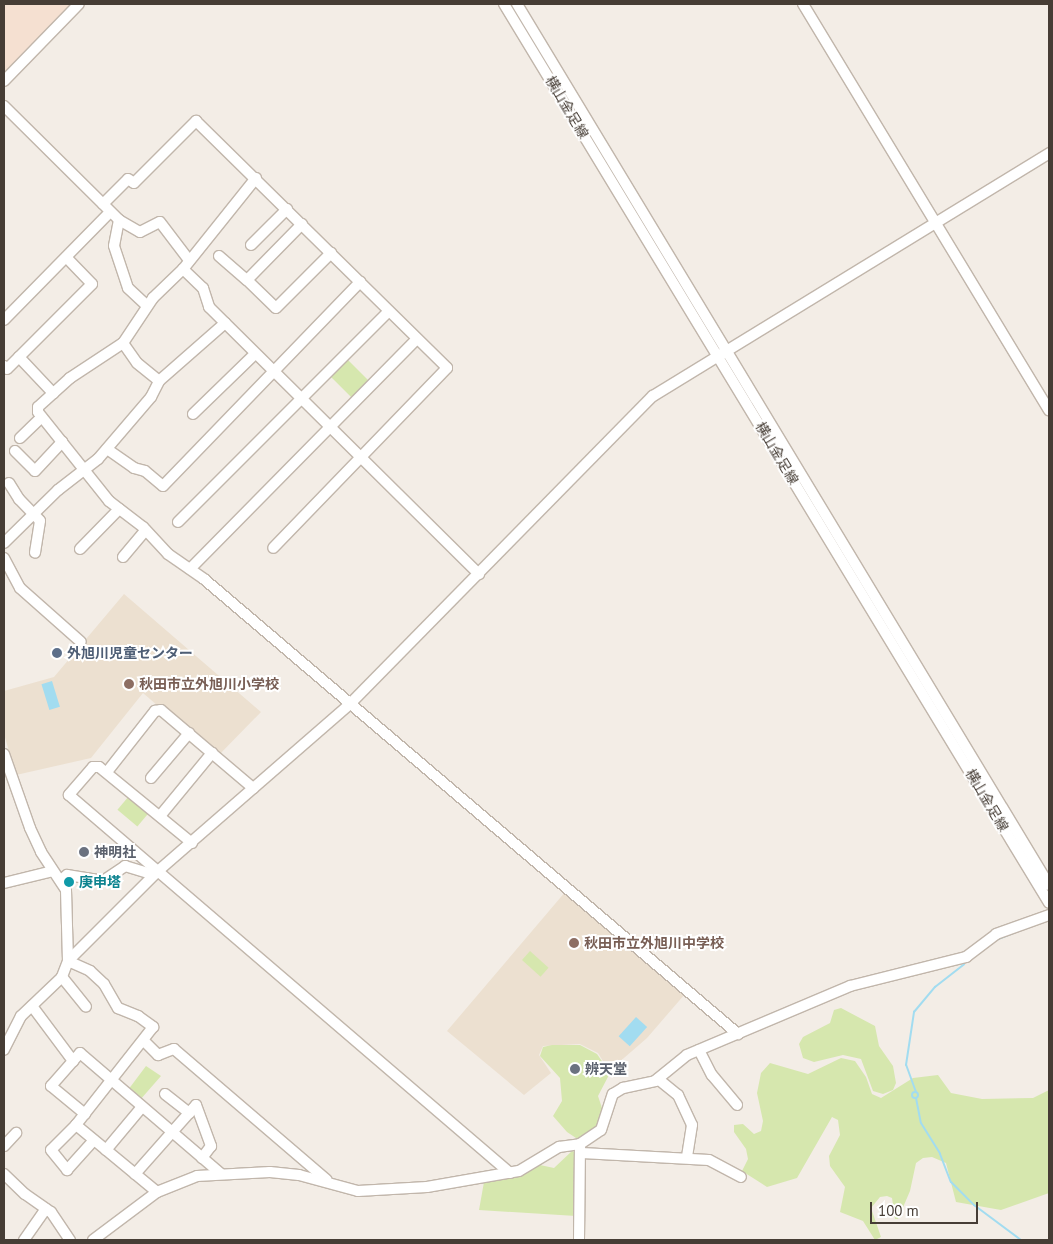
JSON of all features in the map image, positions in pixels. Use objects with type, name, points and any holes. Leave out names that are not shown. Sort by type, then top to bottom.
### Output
[{"type":"street","points":[[4,81],[79,4]]},
{"type":"street","name":"横山金足線","points":[[504,4],[722,352],[1049,885]]},
{"type":"street","name":"横山金足線","points":[[517,4],[1049,903]]},
{"type":"street","points":[[803,4],[1049,410]]},
{"type":"street","points":[[4,106],[118,220],[140,232],[160,222],[189,260]]},
{"type":"street","points":[[4,320],[66,257],[107,208],[128,179],[134,184],[196,121],[447,368],[273,548]]},
{"type":"street","points":[[68,961],[77,955],[156,873],[350,704],[653,396],[1049,153]]},
{"type":"street","points":[[256,178],[183,269],[147,306],[139,324],[123,343],[53,393],[38,407],[42,417],[83,471],[119,509],[146,530],[168,554],[190,569],[738,1034]]},
{"type":"street","points":[[251,245],[287,209]]},
{"type":"street","points":[[118,220],[114,246],[128,288],[147,306]]},
{"type":"street","points":[[247,280],[302,224]]},
{"type":"street","points":[[219,256],[276,308],[330,253]]},
{"type":"street","points":[[4,366],[7,369],[92,284],[66,257]]},
{"type":"street","points":[[183,269],[203,288],[208,307],[479,574]]},
{"type":"street","points":[[107,448],[134,468],[145,471],[163,486],[360,282]]},
{"type":"street","points":[[178,522],[389,311]]},
{"type":"street","points":[[4,543],[36,514],[58,490],[83,471],[107,448],[151,398],[159,381],[225,323]]},
{"type":"street","points":[[190,569],[418,339]]},
{"type":"street","points":[[123,343],[137,363],[159,381]]},
{"type":"street","points":[[194,414],[255,354]]},
{"type":"street","points":[[20,356],[53,393]]},
{"type":"street","points":[[20,438],[42,417]]},
{"type":"street","points":[[15,452],[35,471],[62,442]]},
{"type":"street","points":[[9,483],[19,500],[36,514],[40,521],[35,553]]},
{"type":"street","points":[[80,550],[119,509]]},
{"type":"street","points":[[123,558],[146,530]]},
{"type":"street","points":[[4,558],[20,588],[81,642]]},
{"type":"street","points":[[106,772],[155,711],[161,710],[253,788]]},
{"type":"street","points":[[151,778],[189,733]]},
{"type":"street","points":[[160,816],[212,753]]},
{"type":"street","points":[[4,754],[30,828],[53,870],[61,880],[68,898],[68,961],[62,977],[32,1006],[14,1027],[4,1050]]},
{"type":"street","points":[[192,842],[106,772],[93,767],[69,795],[156,873],[510,1173]]},
{"type":"street","points":[[61,880],[67,875],[103,881],[125,866],[156,873]]},
{"type":"street","points":[[4,883],[53,870]]},
{"type":"street","points":[[579,1240],[581,1149],[601,1130],[613,1094],[623,1088],[658,1079],[687,1054],[850,986],[966,957],[996,934],[1049,915]]},
{"type":"street","points":[[68,961],[90,971],[104,984],[118,1008],[138,1016],[153,1027],[144,1041],[76,1125],[51,1150],[68,1170],[94,1140]]},
{"type":"street","points":[[62,977],[86,1007]]},
{"type":"street","points":[[32,1006],[73,1061]]},
{"type":"street","points":[[144,1041],[158,1055],[174,1049],[329,1183]]},
{"type":"street","points":[[699,1050],[712,1075],[736,1105]]},
{"type":"street","points":[[85,1114],[51,1086],[80,1052],[221,1174]]},
{"type":"street","points":[[658,1079],[678,1096],[692,1125],[687,1157]]},
{"type":"street","points":[[165,1094],[189,1114]]},
{"type":"street","points":[[135,1174],[196,1105],[212,1146],[202,1158]]},
{"type":"street","points":[[106,1150],[142,1107]]},
{"type":"street","points":[[76,1125],[157,1192]]},
{"type":"street","points":[[4,1146],[16,1133]]},
{"type":"street","points":[[93,1240],[157,1192],[197,1176],[270,1172],[329,1183],[358,1191],[427,1187],[510,1173],[559,1147],[709,1160],[741,1177]]},
{"type":"street","points":[[4,1174],[46,1209],[70,1240]]},
{"type":"street","points":[[25,1240],[46,1209]]},
{"type":"shaded area","points":[[4,4],[73,4],[4,75]]},
{"type":"shaded area","name":"秋田市立外旭川小学校","points":[[124,594],[261,712],[217,757],[143,693],[91,758],[16,775],[4,734],[4,691],[54,677]]},
{"type":"shaded area","name":"秋田市立外旭川中学校","points":[[566,891],[685,994],[647,1038],[609,1071],[598,1053],[580,1044],[543,1046],[539,1055],[551,1073],[524,1095],[447,1031]]},
{"type":"green space","points":[[346,358],[370,382],[353,399],[329,375]]},
{"type":"green space","points":[[129,796],[149,813],[137,827],[117,810]]},
{"type":"green space","points":[[530,951],[549,968],[541,977],[522,960]]},
{"type":"green space","points":[[841,1008],[875,1026],[879,1046],[893,1066],[896,1083],[893,1090],[883,1094],[873,1091],[861,1059],[843,1055],[814,1062],[803,1058],[799,1044],[803,1037],[830,1023],[834,1010]]},
{"type":"green space","points":[[552,1045],[580,1045],[597,1054],[610,1073],[598,1096],[603,1111],[598,1128],[579,1140],[567,1132],[553,1116],[562,1101],[560,1078],[540,1056],[543,1047]]},
{"type":"green space","points":[[841,1058],[855,1061],[866,1077],[872,1094],[881,1098],[913,1078],[938,1075],[951,1093],[982,1099],[1033,1098],[1049,1090],[1049,1193],[1001,1210],[956,1202],[946,1163],[932,1157],[923,1158],[916,1163],[910,1191],[898,1219],[895,1219],[892,1198],[887,1196],[880,1197],[871,1208],[881,1237],[875,1240],[863,1221],[840,1212],[845,1187],[830,1166],[829,1156],[840,1135],[838,1120],[832,1117],[797,1178],[767,1187],[742,1171],[748,1159],[746,1149],[734,1132],[734,1125],[743,1124],[754,1134],[761,1131],[763,1121],[757,1093],[761,1073],[770,1063],[808,1074]]},
{"type":"green space","points":[[146,1066],[161,1076],[140,1100],[128,1090]]},
{"type":"green space","points":[[572,1151],[576,1152],[576,1216],[479,1210],[484,1182],[540,1165],[554,1168]]},
{"type":"water","points":[[52,681],[60,707],[49,710],[41,684]]},
{"type":"water","points":[[636,1017],[647,1027],[630,1046],[619,1036]]},
{"type":"waterway","points":[[996,940],[1026,928]]},
{"type":"waterway","points":[[916,1092],[906,1065],[914,1012],[935,987],[964,964]]},
{"type":"waterway","points":[[915,1092],[918,1095],[915,1098],[912,1095],[915,1092]]},
{"type":"waterway","points":[[916,1098],[921,1123],[940,1154],[951,1182],[974,1205],[1021,1240]]},
{"type":"place","name":"外旭川児童センター","points":[[57,653]]},
{"type":"place","name":"秋田市立外旭川小学校","points":[[129,684]]},
{"type":"place","name":"神明社","points":[[84,852]]},
{"type":"place","name":"庚申塔","points":[[69,882]]},
{"type":"place","name":"秋田市立外旭川中学校","points":[[574,943]]},
{"type":"place","name":"辨天堂","points":[[575,1069]]}]
